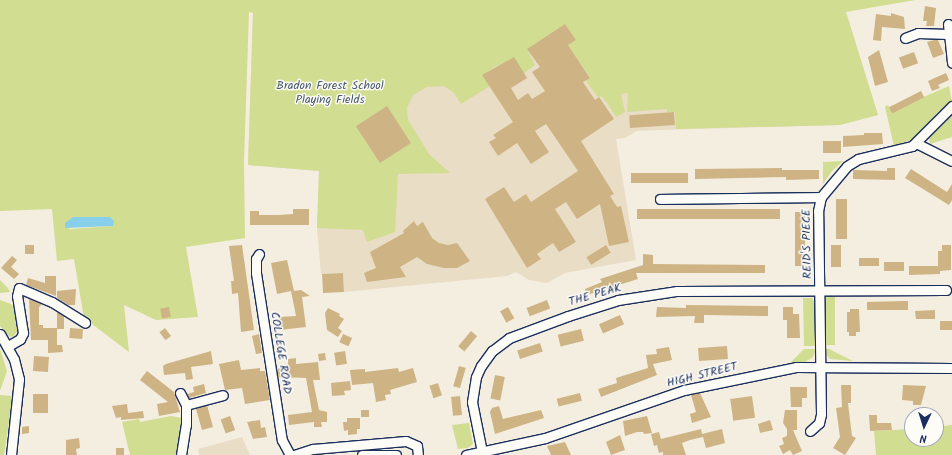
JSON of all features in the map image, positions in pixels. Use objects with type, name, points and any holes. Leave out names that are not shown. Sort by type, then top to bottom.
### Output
[{"type":"street","points":[[948,24],[952,63]]},
{"type":"street","points":[[905,38],[918,33],[948,34]]},
{"type":"street","name":"REID'S PIECE","points":[[810,431],[822,427],[820,366],[821,197],[842,170],[858,159],[903,149],[916,143],[952,106]]},
{"type":"street","points":[[916,143],[952,161]]},
{"type":"street","points":[[660,199],[821,197]]},
{"type":"street","name":"COLLEGE ROAD","points":[[259,254],[255,261],[256,274],[282,440],[290,455]]},
{"type":"street","points":[[8,346],[20,339],[24,333],[17,296],[19,288],[52,302],[85,323]]},
{"type":"street","name":"REID'S PIECE","points":[[820,290],[946,290]]},
{"type":"street","name":"THE PEAK","points":[[482,452],[473,408],[475,383],[484,361],[509,338],[618,300],[658,292],[820,290]]},
{"type":"street","points":[[0,334],[8,346],[19,382],[11,455]]},
{"type":"street","name":"HIGH STREET","points":[[466,455],[517,445],[684,390],[796,367],[952,368]]},
{"type":"street","points":[[180,393],[186,405],[187,417],[181,455]]},
{"type":"street","points":[[186,405],[223,395]]},
{"type":"street","points":[[294,455],[313,449],[406,441],[417,446],[418,455]]},
{"type":"street","points":[[517,445],[519,455]]},
{"type":"street","points":[[362,455],[396,455]]},
{"type":"shaded area","points":[[253,11],[846,12],[878,115],[840,125],[637,131],[625,138],[616,139],[636,260],[565,273],[547,283],[529,280],[516,272],[507,276],[344,292],[343,273],[321,274],[317,228],[319,171],[248,165]]},
{"type":"shaded area","points":[[242,437],[250,455],[199,455],[198,449]]},
{"type":"green space","name":"Bradon Forest School Playing Fields","points":[[0,0],[915,0],[846,12],[878,115],[840,125],[676,129],[675,112],[667,112],[667,109],[627,112],[628,93],[621,94],[625,112],[616,117],[608,104],[601,96],[598,97],[588,84],[586,80],[590,77],[568,45],[576,40],[565,24],[527,49],[535,65],[524,73],[506,62],[496,66],[483,75],[490,86],[461,104],[454,93],[444,86],[427,87],[413,95],[407,108],[408,120],[429,154],[450,173],[398,174],[395,232],[367,242],[363,230],[317,228],[319,171],[248,165],[253,13],[249,12],[244,162],[245,238],[186,247],[198,317],[156,320],[124,305],[129,352],[84,318],[74,259],[57,261],[52,209],[0,211]],"holes":[[[73,217],[110,217],[113,226],[69,229]]]},
{"type":"green space","points":[[949,86],[952,102],[939,111],[913,139],[894,146],[885,107],[888,105],[891,111]]},
{"type":"green space","points":[[952,112],[952,137],[930,144],[929,137]]},
{"type":"green space","points":[[843,161],[832,171],[823,184],[823,162]]},
{"type":"green space","points":[[0,280],[8,288],[10,292],[0,293]]},
{"type":"green space","points":[[828,296],[835,296],[835,345],[822,345],[823,301]]},
{"type":"green space","points":[[803,298],[812,298],[815,302],[816,346],[804,346]]},
{"type":"green space","points":[[0,300],[11,304],[15,309],[19,328],[14,336],[10,337],[0,326]]},
{"type":"green space","points":[[0,349],[7,371],[0,391]]},
{"type":"green space","points":[[804,349],[816,349],[813,357],[805,362],[790,363]]},
{"type":"green space","points":[[822,349],[829,349],[853,361],[830,359]]},
{"type":"green space","points":[[0,395],[13,396],[4,455],[0,455]]},
{"type":"green space","points":[[171,416],[182,418],[177,455],[130,455],[122,422],[139,419],[140,422]]},
{"type":"green space","points":[[469,423],[473,444],[468,448],[458,449],[452,425]]},
{"type":"green space","points":[[952,425],[952,455],[876,455],[874,431],[904,429],[904,447],[944,447],[944,426]]},
{"type":"water","points":[[73,217],[110,217],[114,221],[113,226],[65,228],[65,223]]},
{"type":"building","points":[[925,6],[936,8],[934,26],[926,26],[927,21],[923,21]]},
{"type":"building","points":[[891,13],[904,17],[905,29],[882,27],[881,41],[873,40],[876,14],[891,16]]},
{"type":"building","points":[[565,24],[576,40],[568,45],[590,78],[583,82],[595,100],[599,97],[614,119],[581,141],[614,194],[610,196],[617,207],[621,206],[629,242],[609,246],[600,204],[577,219],[566,202],[555,209],[576,242],[559,252],[553,243],[537,254],[541,259],[527,268],[485,199],[504,187],[514,202],[526,194],[531,202],[578,171],[546,124],[535,131],[549,152],[531,164],[517,143],[498,156],[489,142],[496,138],[493,135],[513,122],[482,75],[514,57],[527,78],[511,88],[518,100],[528,93],[532,99],[545,91],[532,72],[540,67],[527,49]]},
{"type":"building","points":[[938,40],[944,54],[933,58],[927,42]]},
{"type":"building","points":[[879,50],[888,82],[875,86],[868,57]]},
{"type":"building","points":[[914,52],[918,63],[903,69],[899,57]]},
{"type":"building","points":[[946,73],[949,80],[938,85],[940,88],[932,91],[928,81]]},
{"type":"building","points":[[921,91],[924,97],[892,114],[889,107]]},
{"type":"building","points":[[387,106],[411,143],[380,163],[356,126]]},
{"type":"building","points":[[674,112],[675,125],[630,128],[629,115]]},
{"type":"building","points":[[864,133],[882,133],[883,144],[843,147],[843,136],[864,135]]},
{"type":"building","points":[[823,141],[841,141],[841,153],[823,153]]},
{"type":"building","points":[[782,168],[782,170],[819,170],[819,179],[786,180],[786,177],[695,179],[695,169]]},
{"type":"building","points":[[887,168],[895,168],[895,180],[853,179],[853,170],[887,171]]},
{"type":"building","points":[[911,169],[947,192],[952,184],[952,200],[949,205],[905,178]]},
{"type":"building","points":[[631,173],[688,173],[688,183],[631,183]]},
{"type":"building","points":[[836,199],[847,199],[847,239],[836,239]]},
{"type":"building","points":[[293,209],[309,209],[309,225],[250,225],[250,211],[259,211],[259,215],[278,215],[293,214]]},
{"type":"building","points":[[637,209],[780,209],[780,219],[637,219]]},
{"type":"building","points":[[795,212],[805,212],[805,266],[795,266]]},
{"type":"building","points":[[414,221],[417,226],[423,222],[432,238],[439,243],[448,245],[457,243],[470,261],[457,268],[444,268],[427,264],[417,257],[400,267],[406,277],[367,282],[364,273],[376,268],[370,252],[404,233],[403,231]]},
{"type":"building","points":[[25,245],[34,245],[34,254],[25,254]]},
{"type":"building","points":[[242,245],[254,330],[241,332],[238,293],[232,294],[231,281],[234,281],[229,246]]},
{"type":"building","points":[[606,245],[611,253],[591,265],[586,257]]},
{"type":"building","points":[[831,245],[841,245],[841,267],[831,267]]},
{"type":"building","points":[[942,245],[951,245],[951,270],[940,271],[940,274],[909,275],[909,266],[938,266],[938,251],[942,251]]},
{"type":"building","points":[[643,254],[653,255],[653,264],[765,265],[765,273],[636,273],[638,279],[587,295],[585,289],[602,282],[600,279],[643,265]]},
{"type":"building","points":[[12,256],[17,260],[11,267],[19,274],[14,279],[1,268]]},
{"type":"building","points":[[859,258],[879,258],[879,266],[859,266]]},
{"type":"building","points":[[287,260],[294,291],[301,290],[310,296],[302,297],[306,327],[280,330],[278,317],[296,316],[291,291],[277,294],[271,263]]},
{"type":"building","points":[[884,262],[904,262],[904,271],[884,271]]},
{"type":"building","points":[[343,273],[344,292],[323,293],[322,274]]},
{"type":"building","points":[[45,276],[56,276],[56,296],[26,285],[28,278],[45,283]]},
{"type":"building","points":[[76,289],[75,305],[68,305],[57,298],[57,291]]},
{"type":"building","points":[[29,299],[42,304],[39,307],[39,325],[43,325],[43,328],[57,328],[57,345],[62,345],[63,352],[48,353],[48,340],[31,340]]},
{"type":"building","points":[[547,300],[550,308],[530,316],[526,308]]},
{"type":"building","points":[[908,301],[908,310],[867,310],[867,302]]},
{"type":"building","points":[[686,305],[768,306],[768,316],[704,315],[704,323],[694,323],[695,316],[656,317],[657,307],[686,308]]},
{"type":"building","points":[[169,307],[171,317],[162,319],[160,309]]},
{"type":"building","points":[[508,307],[514,318],[506,323],[500,311]]},
{"type":"building","points":[[783,307],[793,307],[793,314],[799,314],[800,338],[787,338],[787,320],[783,320]]},
{"type":"building","points":[[328,308],[340,314],[339,316],[344,319],[338,328],[342,331],[338,337],[327,330],[325,313]]},
{"type":"building","points":[[850,309],[859,309],[860,332],[856,332],[856,336],[849,336],[849,332],[847,332],[847,312],[850,312]]},
{"type":"building","points":[[935,310],[935,319],[916,319],[915,311]]},
{"type":"building","points":[[57,312],[64,316],[64,329],[57,329]]},
{"type":"building","points":[[620,315],[624,324],[603,333],[599,324]]},
{"type":"building","points":[[940,321],[952,321],[952,330],[940,330]]},
{"type":"building","points":[[70,328],[83,329],[82,339],[69,338]]},
{"type":"building","points":[[165,328],[171,336],[165,340],[159,332]]},
{"type":"building","points":[[581,329],[584,341],[561,346],[558,335]]},
{"type":"building","points":[[471,331],[477,336],[464,351],[458,346]]},
{"type":"building","points":[[259,334],[262,353],[256,354],[252,336]]},
{"type":"building","points":[[343,334],[352,338],[348,346],[339,342]]},
{"type":"building","points":[[540,343],[543,352],[520,359],[517,350]]},
{"type":"building","points":[[727,346],[728,359],[699,361],[698,348]]},
{"type":"building","points":[[669,347],[672,360],[653,364],[657,375],[601,397],[598,389],[617,383],[616,378],[648,368],[646,355],[657,354],[656,349]]},
{"type":"building","points":[[211,351],[213,364],[191,367],[193,379],[186,380],[185,373],[164,375],[163,366],[166,364]]},
{"type":"building","points":[[345,351],[347,364],[336,366],[334,353]]},
{"type":"building","points":[[325,353],[326,360],[319,361],[318,354]]},
{"type":"building","points":[[34,356],[49,357],[48,372],[33,371]]},
{"type":"building","points":[[296,358],[296,364],[318,362],[320,380],[313,380],[319,410],[327,412],[327,422],[321,422],[322,427],[314,427],[314,422],[289,425],[288,415],[312,412],[306,378],[278,377],[277,369],[288,366],[288,359]]},
{"type":"building","points":[[239,360],[241,370],[260,368],[260,371],[265,371],[270,400],[245,404],[242,388],[225,390],[219,364]]},
{"type":"building","points":[[459,366],[466,368],[460,388],[453,386]]},
{"type":"building","points":[[398,368],[399,372],[413,368],[417,382],[390,390],[391,394],[385,395],[386,400],[376,402],[373,383],[352,385],[350,370],[365,369],[365,372]]},
{"type":"building","points":[[147,371],[174,392],[180,412],[159,416],[157,404],[168,402],[140,380]]},
{"type":"building","points":[[495,375],[505,377],[500,400],[490,399]]},
{"type":"building","points":[[350,381],[351,390],[344,391],[345,395],[332,396],[331,383]]},
{"type":"building","points":[[438,383],[442,395],[433,398],[429,386]]},
{"type":"building","points":[[204,384],[206,393],[189,398],[187,394],[194,392],[193,387]]},
{"type":"building","points":[[841,385],[851,385],[851,403],[848,403],[852,436],[856,438],[845,455],[833,448],[840,437],[836,408],[842,407]]},
{"type":"building","points":[[903,385],[926,386],[921,405],[913,405],[913,401],[902,400]]},
{"type":"building","points":[[790,387],[807,387],[807,398],[802,398],[802,407],[791,407]]},
{"type":"building","points":[[580,393],[582,401],[559,407],[557,399]]},
{"type":"building","points":[[700,393],[711,417],[692,423],[690,414],[696,412],[691,395]]},
{"type":"building","points":[[33,394],[48,394],[48,413],[33,413]]},
{"type":"building","points":[[460,396],[462,415],[453,416],[451,397]]},
{"type":"building","points":[[752,396],[755,418],[733,421],[730,399]]},
{"type":"building","points":[[127,404],[128,413],[143,411],[144,418],[121,420],[121,417],[116,418],[112,406]]},
{"type":"building","points":[[207,405],[213,427],[202,430],[196,409],[192,410]]},
{"type":"building","points":[[499,406],[503,419],[541,410],[544,418],[495,434],[490,412],[492,408]]},
{"type":"building","points":[[361,410],[369,410],[369,417],[361,417]]},
{"type":"building","points":[[785,410],[797,410],[797,430],[793,430],[802,451],[793,455],[790,450],[783,454],[779,446],[784,444],[782,438],[787,436],[787,429],[783,423]]},
{"type":"building","points":[[869,415],[877,415],[877,423],[891,423],[892,430],[870,431]]},
{"type":"building","points":[[230,416],[235,430],[226,434],[221,419]]},
{"type":"building","points":[[647,416],[652,433],[644,434],[643,432],[637,432],[625,436],[623,421]]},
{"type":"building","points":[[347,418],[360,418],[360,429],[357,429],[357,434],[348,435],[348,430],[344,431],[343,422],[347,422]]},
{"type":"building","points":[[260,420],[261,428],[265,427],[267,437],[253,439],[247,422]]},
{"type":"building","points":[[770,420],[773,430],[760,433],[758,424]]},
{"type":"building","points":[[29,426],[29,433],[22,434],[22,427]]},
{"type":"building","points":[[701,429],[702,434],[722,429],[725,443],[706,448],[703,437],[682,443],[686,455],[663,455],[663,452],[659,453],[657,445],[654,446],[651,434],[659,432],[661,439]]},
{"type":"building","points":[[620,435],[625,450],[611,455],[606,442]]},
{"type":"building","points":[[79,438],[80,448],[76,449],[77,455],[66,455],[66,440]]},
{"type":"building","points":[[565,442],[571,455],[551,455],[547,446]]},
{"type":"building","points":[[116,448],[124,448],[124,455],[116,455]]}]
